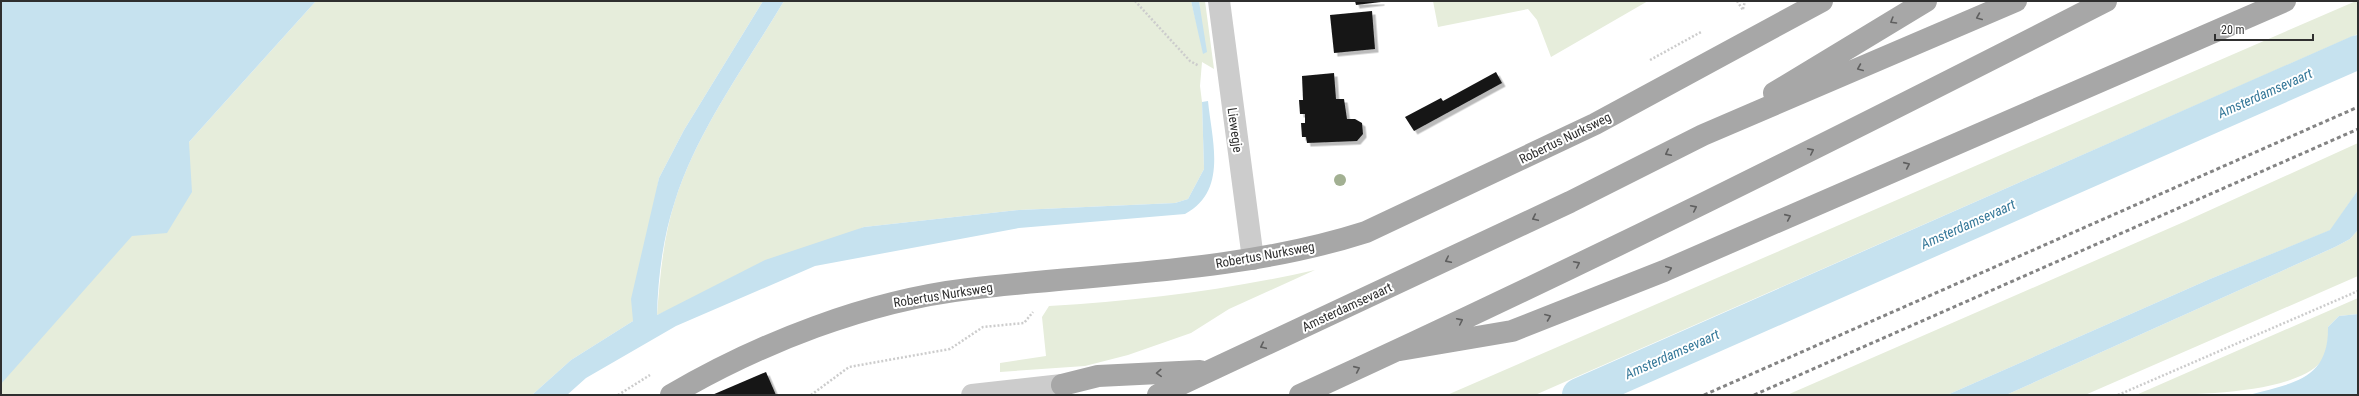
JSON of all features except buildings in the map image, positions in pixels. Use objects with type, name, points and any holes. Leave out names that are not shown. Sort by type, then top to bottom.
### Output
[{"type":"main road","name":"Robertus Nurksweg","points":[[672,395],[718,368],[803,331],[883,306],[968,289],[1130,275],[1253,259],[1333,243],[1366,232],[1595,124],[1822,1]]},
{"type":"main road","points":[[1703,136],[1926,1]]},
{"type":"main road","name":"Amsterdamsevaart","points":[[1158,395],[1570,202],[1703,136],[2016,1]]},
{"type":"main road","points":[[1300,395],[1400,350],[1835,139],[2106,1]]},
{"type":"main road","points":[[1400,350],[1512,331],[1664,271],[2285,1]]},
{"type":"main road","points":[[1062,385],[1098,376],[1212,370]]},
{"type":"street","name":"Liewegje","points":[[1219,1],[1253,259]]},
{"type":"street","points":[[973,395],[1062,385]]},
{"type":"path","points":[[1135,1],[1190,61]]},
{"type":"path","points":[[1737,1],[1743,10]]},
{"type":"path","points":[[1743,10],[1744,1]]},
{"type":"path","points":[[1736,13],[1743,10]]},
{"type":"path","points":[[1647,61],[1702,31]]},
{"type":"path","points":[[810,395],[849,367],[950,349],[983,327],[1024,322],[1036,308],[1033,283]]},
{"type":"path","points":[[2118,395],[2358,291]]},
{"type":"green space","points":[[316,1],[763,1],[684,130],[659,178],[633,321],[571,360],[532,395],[1,395],[1,376],[189,149],[189,142]]},
{"type":"green space","points":[[784,1],[1191,1],[1204,53],[1199,1],[1205,1],[1214,69],[1202,62],[1200,86],[1202,102],[1204,169],[1188,199],[1175,203],[1019,210],[864,227],[657,315],[665,243],[675,201],[685,174],[696,148],[724,98]]},
{"type":"green space","points":[[1433,1],[1648,1],[1551,57],[1537,20],[1528,9],[1438,27]]},
{"type":"green space","points":[[2358,1],[2358,34],[1535,395],[1447,395]]},
{"type":"green space","points":[[2358,143],[2358,190],[2331,230],[2210,279],[1947,395],[1787,395],[2186,221]]},
{"type":"green space","points":[[2358,230],[2358,276],[2085,395],[2006,395],[2335,247],[2350,239]]},
{"type":"green space","points":[[1315,270],[1229,309],[1191,333],[1128,355],[1085,366],[1000,372],[1000,363],[1046,356],[1042,317],[1049,306],[1183,294]]},
{"type":"green space","points":[[2358,298],[2358,314],[2339,316],[2328,327],[2328,345],[2324,358],[2321,362],[2306,373],[2286,382],[2235,391],[2207,394],[2136,395]]},
{"type":"water","points":[[1,1],[316,1],[189,142],[192,192],[167,233],[132,236],[1,384]]},
{"type":"water","points":[[763,1],[784,1],[724,98],[696,148],[685,174],[675,201],[664,243],[657,315],[765,260],[864,227],[1019,210],[1175,203],[1188,199],[1204,169],[1202,102],[1208,101],[1214,148],[1214,164],[1212,179],[1207,192],[1198,204],[1185,214],[1019,228],[815,266],[676,326],[586,378],[567,395],[532,395],[571,360],[633,321],[631,299],[659,178],[684,130]]},
{"type":"water","points":[[1191,1],[1199,1],[1207,52],[1203,54]]},
{"type":"water","points":[[2358,190],[2358,230],[2350,239],[2335,247],[2006,395],[1947,395],[2210,279],[2330,230]]},
{"type":"water","points":[[2358,314],[2358,395],[2249,395],[2279,387],[2305,377],[2315,369],[2322,359],[2327,345],[2328,327],[2339,316]]},
{"type":"waterway","name":"Amsterdamsevaart","points":[[1579,395],[2358,52]]},
{"type":"railway","points":[[1704,395],[2358,107]]},
{"type":"railway","points":[[1754,395],[2358,129]]}]
